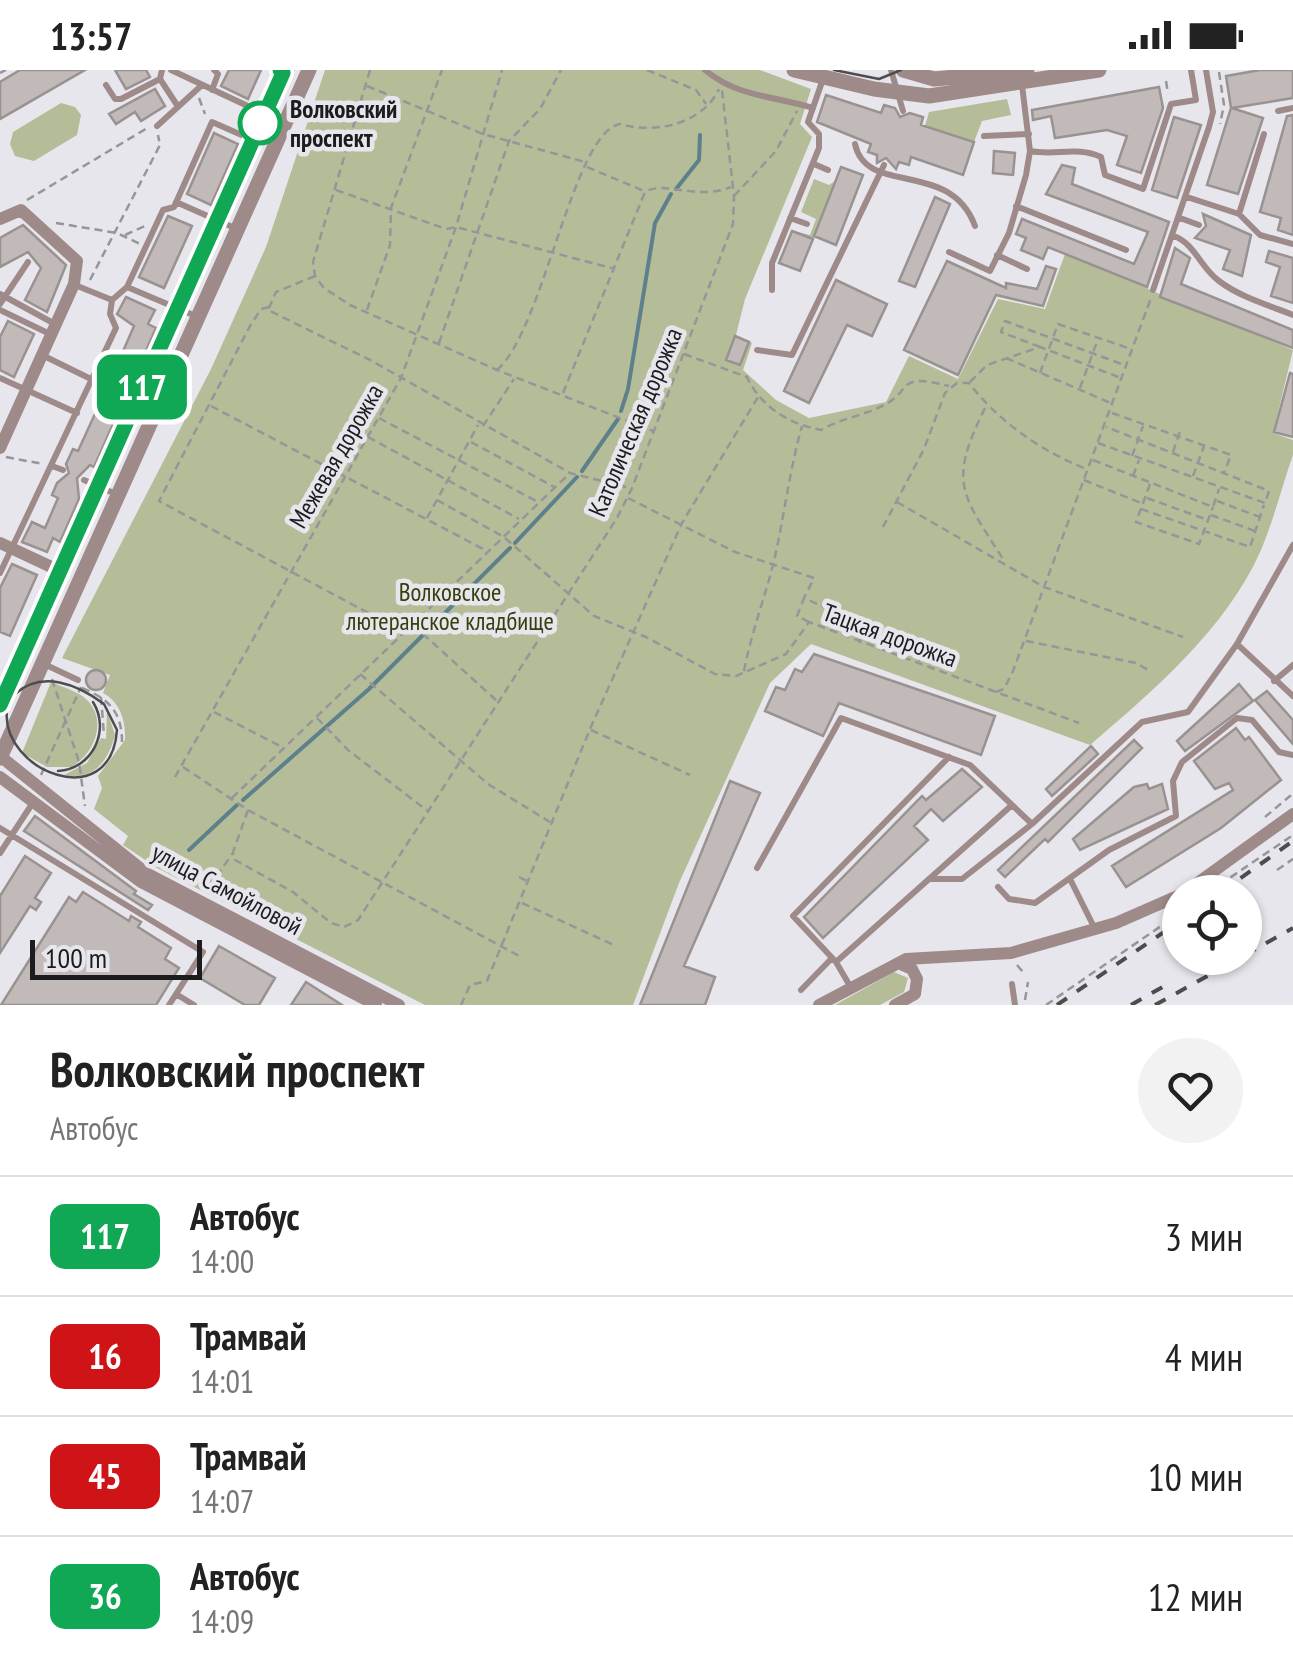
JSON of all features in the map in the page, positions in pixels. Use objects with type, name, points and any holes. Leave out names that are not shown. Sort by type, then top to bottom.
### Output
[{"type":"street","points":[[1,757],[47,670],[119,496],[309,70]]},
{"type":"street","points":[[794,70],[900,93],[939,95],[1023,75]]},
{"type":"street","points":[[900,93],[909,71],[934,78],[1098,70]]},
{"type":"street","points":[[0,704],[60,572],[91,483],[133,389],[178,308],[282,71]]},
{"type":"street","points":[[0,219],[19,205],[76,260],[80,286],[54,330],[0,448]]},
{"type":"street","points":[[4,546],[60,572]]},
{"type":"street","name":"улица Самойловой","points":[[1,757],[141,882],[376,1005]]},
{"type":"street","name":"улица Самойловой","points":[[0,777],[38,790],[146,873],[399,1005]]},
{"type":"street","points":[[1208,875],[1293,814]]},
{"type":"street","points":[[819,1005],[898,962],[926,956],[1011,952],[1096,930],[1162,902]]},
{"type":"street","points":[[895,1005],[915,994],[915,974],[898,962]]},
{"type":"lane","points":[[171,70],[199,89],[212,90],[285,124]]},
{"type":"lane","points":[[212,90],[218,74],[214,70]]},
{"type":"lane","points":[[705,70],[721,84],[813,108]]},
{"type":"lane","points":[[891,70],[902,110]]},
{"type":"lane","points":[[1030,152],[1084,150],[1101,157],[1105,175],[1143,190],[1171,104],[1196,100],[1191,70]]},
{"type":"lane","points":[[1154,290],[1188,197],[1212,112],[1206,70]]},
{"type":"lane","points":[[106,84],[115,99],[121,99],[161,74],[177,105]]},
{"type":"lane","points":[[949,252],[990,271],[997,256],[1030,152],[1023,75]]},
{"type":"lane","points":[[772,290],[772,262],[819,148],[818,134],[808,122],[823,78]]},
{"type":"lane","points":[[157,126],[199,89]]},
{"type":"lane","points":[[1278,110],[1293,108]]},
{"type":"lane","points":[[0,573],[4,546],[52,466],[116,328],[110,314],[112,300],[127,287],[163,210],[176,202],[212,122],[244,136]]},
{"type":"lane","points":[[984,136],[1029,134]]},
{"type":"lane","points":[[1239,214],[1264,134]]},
{"type":"lane","points":[[854,144],[857,155],[880,174],[930,181],[946,188],[970,214],[975,226]]},
{"type":"lane","points":[[814,164],[828,170]]},
{"type":"lane","points":[[757,350],[792,355],[837,254],[849,244],[884,165]]},
{"type":"lane","points":[[1188,197],[1239,214],[1260,234],[1293,244]]},
{"type":"lane","points":[[176,202],[238,230]]},
{"type":"lane","points":[[1016,206],[1126,250]]},
{"type":"lane","points":[[790,218],[806,224]]},
{"type":"lane","points":[[1180,218],[1199,225]]},
{"type":"lane","points":[[1174,236],[1184,240],[1203,266],[1231,289],[1293,315]]},
{"type":"lane","points":[[997,256],[1027,269]]},
{"type":"lane","points":[[28,262],[1,302],[54,330]]},
{"type":"lane","points":[[80,286],[112,300]]},
{"type":"lane","points":[[127,287],[199,317]]},
{"type":"lane","points":[[44,356],[94,376],[105,376]]},
{"type":"lane","points":[[0,378],[77,413]]},
{"type":"lane","points":[[133,389],[161,402]]},
{"type":"lane","points":[[52,466],[63,470]]},
{"type":"lane","points":[[91,483],[119,496]]},
{"type":"lane","points":[[930,879],[962,879],[1032,824],[1142,722],[1188,712],[1237,644],[1293,544]]},
{"type":"lane","points":[[1237,644],[1293,696]]},
{"type":"lane","points":[[1274,681],[1293,665]]},
{"type":"lane","points":[[47,670],[80,684]]},
{"type":"lane","points":[[757,868],[841,718],[970,765],[1032,824]]},
{"type":"lane","points":[[998,887],[1009,899],[1036,903],[1109,850],[1176,816],[1173,781],[1182,762],[1237,718],[1252,720],[1279,752],[1293,755]]},
{"type":"lane","points":[[850,988],[834,960],[793,916],[949,757]]},
{"type":"lane","points":[[0,853],[38,790]]},
{"type":"lane","points":[[801,990],[1012,804]]},
{"type":"lane","points":[[0,828],[204,952],[169,1005]]},
{"type":"lane","points":[[1070,879],[1096,930]]},
{"type":"lane","points":[[1012,984],[1019,1005]]},
{"type":"lane","points":[[176,994],[194,1005]]},
{"type":"path","points":[[0,73],[6,70]]},
{"type":"path","points":[[370,70],[314,262],[315,276],[337,298],[366,313],[515,378],[654,431]]},
{"type":"path","points":[[366,313],[390,246],[391,208],[442,70]]},
{"type":"path","name":"Межевая дорожка","points":[[175,776],[401,378],[456,227],[502,70]]},
{"type":"path","points":[[439,345],[508,140],[540,109],[562,70]]},
{"type":"path","points":[[647,70],[696,90],[707,106]]},
{"type":"path","points":[[686,86],[694,78]]},
{"type":"path","points":[[1166,81],[1171,104]]},
{"type":"path","points":[[496,370],[522,340],[584,164],[611,126],[654,130],[707,106],[721,84]]},
{"type":"path","name":"Католическая дорожка","points":[[233,852],[246,868],[281,884],[338,927],[358,920],[567,596],[632,488],[730,238],[734,196],[721,84]]},
{"type":"path","points":[[366,86],[483,134],[584,164],[645,192]]},
{"type":"path","points":[[199,89],[212,122]]},
{"type":"path","points":[[734,196],[776,152],[798,105]]},
{"type":"path","points":[[19,205],[136,133],[157,126]]},
{"type":"path","points":[[80,286],[117,233],[160,145]]},
{"type":"path","points":[[562,394],[645,192],[654,187],[710,195],[732,186]]},
{"type":"path","points":[[335,190],[446,229],[456,227],[554,250],[616,269]]},
{"type":"path","points":[[36,220],[117,233],[146,246]]},
{"type":"path","points":[[124,236],[138,227],[156,224]]},
{"type":"path","points":[[268,307],[276,292],[315,276]]},
{"type":"path","points":[[1006,697],[1004,689],[1154,290]]},
{"type":"path","points":[[402,631],[162,504],[158,496],[261,309],[268,307],[570,472],[632,488]]},
{"type":"path","points":[[1122,379],[1001,332],[1005,322],[1126,366]]},
{"type":"path","points":[[1040,373],[1058,324],[1133,350]]},
{"type":"path","points":[[1080,390],[1098,338]]},
{"type":"path","points":[[684,354],[748,377],[758,397],[802,425],[821,430],[880,408],[908,383],[969,383],[987,365],[1040,348]]},
{"type":"path","points":[[1004,358],[1113,404]]},
{"type":"path","points":[[426,520],[470,441],[515,378]]},
{"type":"path","points":[[969,383],[986,407],[1048,452],[1088,469]]},
{"type":"path","points":[[883,527],[951,386]]},
{"type":"path","points":[[461,1005],[470,985],[476,980],[487,981],[590,729],[682,523],[758,397]]},
{"type":"path","points":[[209,405],[342,478],[488,551]]},
{"type":"path","points":[[986,407],[970,442],[962,492],[1004,561]]},
{"type":"path","points":[[1110,412],[1231,455],[1224,473]]},
{"type":"path","points":[[378,418],[541,503]]},
{"type":"path","points":[[1132,456],[1143,424]]},
{"type":"path","points":[[437,500],[504,537],[594,616],[716,674],[744,672],[755,616],[773,563],[802,425]]},
{"type":"path","points":[[1084,480],[1250,547],[1270,492],[1104,427]]},
{"type":"path","points":[[1172,453],[1181,428]]},
{"type":"path","points":[[367,437],[522,520]]},
{"type":"path","points":[[470,441],[557,489]]},
{"type":"path","points":[[1098,444],[1265,503]]},
{"type":"path","points":[[1193,478],[1204,446]]},
{"type":"path","points":[[0,456],[52,466]]},
{"type":"path","points":[[1133,476],[1140,458]]},
{"type":"path","points":[[1092,460],[1213,507]]},
{"type":"path","points":[[232,798],[402,631],[557,489],[570,472]]},
{"type":"path","points":[[1151,483],[1136,522],[1199,544],[1220,487]]},
{"type":"path","points":[[1176,509],[1182,495]]},
{"type":"path","points":[[627,498],[734,552],[814,578],[796,616],[809,622]]},
{"type":"path","points":[[1145,498],[1208,520]]},
{"type":"path","points":[[1215,500],[1260,517]]},
{"type":"path","points":[[897,502],[1004,561],[1044,588],[1183,637]]},
{"type":"path","points":[[1210,514],[1255,531]]},
{"type":"path","points":[[804,598],[924,652],[919,663]]},
{"type":"path","points":[[858,644],[868,621]]},
{"type":"path","name":"Тацкая дорожка","points":[[744,672],[786,654],[809,622],[858,644],[881,646],[1079,724]]},
{"type":"path","points":[[412,624],[498,702]]},
{"type":"path","points":[[1024,641],[1136,663],[1150,671]]},
{"type":"path","points":[[47,670],[83,781],[85,813]]},
{"type":"path","points":[[360,674],[460,761],[551,823]]},
{"type":"path","points":[[38,790],[80,684],[116,711],[122,742]]},
{"type":"path","points":[[994,692],[1004,689]]},
{"type":"path","points":[[101,696],[104,735]]},
{"type":"path","points":[[212,712],[283,748]]},
{"type":"path","points":[[316,717],[348,750],[429,813]]},
{"type":"path","points":[[590,729],[690,775]]},
{"type":"path","points":[[182,766],[248,810],[385,880],[523,958]]},
{"type":"path","points":[[566,767],[573,771]]},
{"type":"path","points":[[1266,822],[1267,813],[1290,796],[1293,800]]},
{"type":"path","points":[[209,888],[233,852],[248,810]]},
{"type":"path","points":[[1233,875],[1292,833]]},
{"type":"path","points":[[1277,870],[1293,858]]},
{"type":"path","points":[[519,877],[529,881]]},
{"type":"path","points":[[521,902],[616,946]]},
{"type":"path","points":[[1046,1005],[1162,925]]},
{"type":"path","points":[[1012,960],[1023,972]]},
{"type":"path","points":[[1019,1005],[1028,982]]},
{"type":"green space","name":"Волковское лютеранское кладбище","points":[[325,70],[760,70],[811,89],[800,124],[812,137],[745,299],[736,335],[752,343],[743,370],[776,400],[809,418],[886,402],[909,356],[958,379],[998,299],[1045,309],[1065,254],[1293,350],[1273,433],[1293,440],[1293,455],[1266,538],[1246,579],[1209,632],[1139,703],[1090,745],[811,644],[770,683],[679,883],[633,1005],[425,1005],[157,868],[123,845],[128,836],[94,809],[102,788],[98,776],[125,740],[121,713],[103,693],[110,675],[62,658],[211,369],[266,247]]},
{"type":"green space","points":[[1007,99],[1011,115],[982,121],[974,142],[925,126],[929,112]]},
{"type":"green space","points":[[61,103],[75,107],[81,115],[77,135],[34,161],[15,156],[10,144],[13,132]]},
{"type":"green space","points":[[814,179],[829,185],[835,181],[813,239],[790,230],[810,235],[816,219],[801,212]]},
{"type":"green space","points":[[51,682],[83,697],[97,718],[92,746],[71,767],[47,767],[22,753]]},
{"type":"green space","points":[[107,710],[115,735],[103,761],[83,775],[64,775],[87,763],[101,738],[106,739]]},
{"type":"green space","points":[[894,972],[908,978],[904,992],[880,1005],[835,1005]]},
{"type":"building","points":[[20,70],[85,70],[0,119],[0,82]]},
{"type":"building","points":[[115,70],[146,70],[150,77],[126,89]]},
{"type":"building","points":[[229,70],[261,70],[248,99],[221,86]]},
{"type":"building","points":[[1293,70],[1293,98],[1232,108],[1263,118],[1238,194],[1207,185],[1231,108],[1226,76]]},
{"type":"building","points":[[1159,87],[1163,108],[1141,173],[1117,165],[1127,136],[1107,130],[1055,138],[1051,116],[1033,120],[1032,110]]},
{"type":"building","points":[[155,89],[165,106],[141,121],[135,112],[116,124],[109,114]]},
{"type":"building","points":[[826,95],[881,113],[884,105],[895,108],[900,117],[910,113],[923,117],[921,125],[974,142],[963,175],[911,157],[909,165],[899,162],[896,169],[886,158],[877,163],[877,155],[868,152],[871,144],[817,122]]},
{"type":"building","points":[[1293,115],[1293,235],[1278,230],[1281,218],[1260,212],[1287,116]]},
{"type":"building","points":[[1174,117],[1201,125],[1177,198],[1152,190]]},
{"type":"building","points":[[214,133],[238,144],[211,205],[187,194]]},
{"type":"building","points":[[994,151],[1015,153],[1013,175],[993,173]]},
{"type":"building","points":[[1062,165],[1075,168],[1072,184],[1169,222],[1147,287],[1048,247],[1043,259],[1021,250],[1026,238],[1016,234],[1022,219],[1134,264],[1148,232],[1046,194]]},
{"type":"building","points":[[841,167],[863,175],[836,245],[814,236]]},
{"type":"building","points":[[935,197],[950,204],[915,287],[899,281]]},
{"type":"building","points":[[1203,214],[1251,235],[1242,276],[1223,269],[1230,250],[1195,238],[1206,226]]},
{"type":"building","points":[[168,216],[192,226],[164,288],[139,277]]},
{"type":"building","points":[[23,225],[66,265],[47,312],[25,300],[41,268],[28,252],[0,267],[0,238]]},
{"type":"building","points":[[792,231],[813,239],[800,271],[779,263]]},
{"type":"building","points":[[1175,248],[1190,258],[1181,284],[1293,330],[1293,348],[1160,297]]},
{"type":"building","points":[[1269,251],[1293,258],[1293,303],[1271,296],[1280,267],[1266,262]]},
{"type":"building","points":[[947,261],[1006,288],[1006,283],[1037,289],[1046,266],[1056,269],[1043,306],[996,295],[958,375],[904,350]]},
{"type":"building","points":[[836,280],[887,304],[872,336],[847,325],[809,403],[784,391]]},
{"type":"building","points":[[126,297],[155,310],[148,324],[156,328],[137,371],[120,382],[123,392],[118,402],[122,404],[94,467],[90,465],[77,478],[79,499],[60,542],[53,538],[47,552],[22,542],[32,522],[45,528],[58,498],[52,495],[57,483],[69,473],[66,464],[73,449],[78,451],[100,403],[95,401],[102,383],[110,381],[108,371],[116,354],[121,356],[134,326],[117,314]]},
{"type":"building","points":[[8,321],[34,334],[14,377],[0,370],[0,337]]},
{"type":"building","points":[[735,336],[749,342],[740,365],[726,360]]},
{"type":"building","points":[[1290,373],[1293,374],[1293,437],[1274,432]]},
{"type":"building","points":[[12,564],[37,575],[10,636],[0,632],[0,588]]},
{"type":"building","points":[[814,654],[995,716],[981,755],[839,703],[823,736],[765,711],[776,687],[785,690],[795,669],[802,672]]},
{"type":"building","points":[[92,670],[100,670],[106,680],[100,690],[92,690],[86,684],[86,676]]},
{"type":"building","points":[[1239,684],[1253,701],[1185,751],[1177,741]]},
{"type":"building","points":[[1267,691],[1293,720],[1293,744],[1255,700]]},
{"type":"building","points":[[1236,728],[1245,740],[1249,737],[1281,780],[1221,828],[1126,887],[1112,866],[1233,790],[1229,783],[1215,789],[1194,761]]},
{"type":"building","points":[[1134,740],[1142,748],[1048,842],[1045,839],[1005,877],[998,870]]},
{"type":"building","points":[[1091,746],[1098,754],[1052,796],[1046,789]]},
{"type":"building","points":[[962,769],[982,787],[943,821],[931,809],[914,826],[928,840],[823,938],[804,917],[922,796],[926,800]]},
{"type":"building","points":[[730,781],[760,793],[684,966],[715,977],[705,1005],[640,1005]]},
{"type":"building","points":[[1147,784],[1149,789],[1162,784],[1168,809],[1080,850],[1073,839],[1134,787]]},
{"type":"building","points":[[35,816],[152,905],[148,910],[24,831]]},
{"type":"building","points":[[25,856],[51,873],[35,898],[41,902],[36,910],[30,906],[0,953],[0,896]]},
{"type":"building","points":[[83,892],[129,921],[131,916],[141,922],[138,927],[171,948],[165,959],[179,968],[156,1005],[1,1005],[69,897],[76,902]]},
{"type":"building","points":[[219,946],[275,978],[259,1005],[245,1005],[200,978]]},
{"type":"building","points":[[306,982],[342,1005],[291,1005]]},
{"type":"waterway","points":[[676,189],[699,160],[700,135]]},
{"type":"waterway","points":[[621,411],[655,223],[671,194]]},
{"type":"waterway","points":[[582,471],[618,419]]},
{"type":"waterway","points":[[515,543],[577,477]]},
{"type":"waterway","points":[[243,800],[369,689],[510,548]]},
{"type":"waterway","points":[[189,850],[237,805]]},
{"type":"tram line","points":[[15,694],[48,681],[94,697],[104,704],[117,730],[110,756],[96,771],[78,777],[57,775],[37,766],[20,751],[9,732],[7,710],[293,70]]},
{"type":"tram line","points":[[834,70],[879,79],[901,70]]},
{"type":"tram line","points":[[58,771],[80,763],[95,747],[100,725],[93,702]]},
{"type":"railway","points":[[1245,875],[1293,841]]},
{"type":"railway","points":[[1262,945],[1293,928]]},
{"type":"railway","points":[[1057,1005],[1162,933]]},
{"type":"railway","points":[[1155,1005],[1209,975]]},
{"type":"railway","points":[[1131,1005],[1166,985]]},
{"type":"bus line","name":"117","points":[[0,705],[283,73],[280,70]]},
{"type":"place","name":"Волковский проспект","points":[[260,123]]}]
